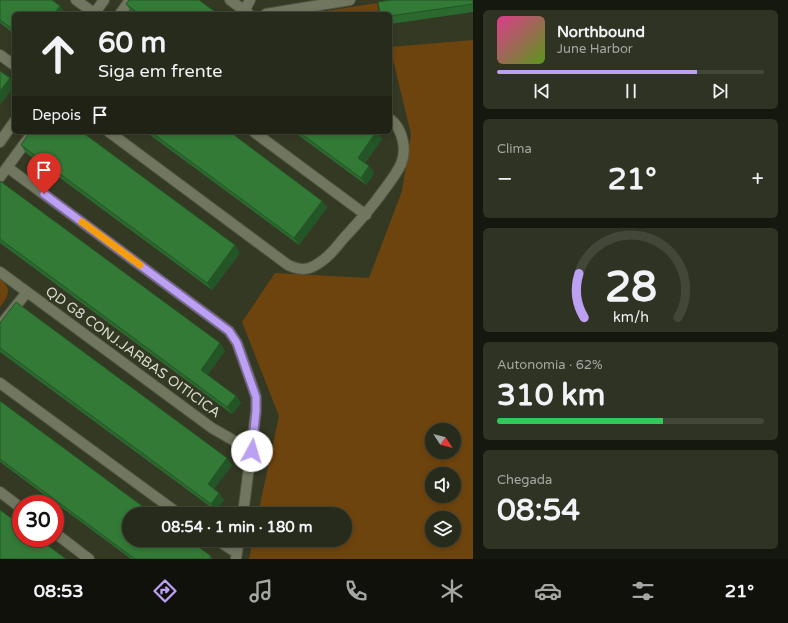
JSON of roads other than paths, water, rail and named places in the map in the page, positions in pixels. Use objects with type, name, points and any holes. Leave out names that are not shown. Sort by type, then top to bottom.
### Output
[{"type":"street","points":[[76,0],[91,12]]},
{"type":"street","points":[[95,12],[104,0]]},
{"type":"street","points":[[121,12],[130,0]]},
{"type":"street","points":[[230,0],[247,12],[250,0]]},
{"type":"street","points":[[278,12],[350,0]]},
{"type":"street","points":[[0,55],[12,64]]},
{"type":"street","points":[[112,134],[288,265],[296,269],[305,270],[314,267],[327,258],[366,215],[402,163],[404,152],[403,142],[400,131],[392,121]]},
{"type":"street","points":[[0,142],[12,125]]},
{"type":"street","points":[[0,177],[32,134]]},
{"type":"street","points":[[257,134],[366,215]]},
{"type":"street","points":[[7,167],[229,331],[237,343],[256,397],[252,451],[244,507]]},
{"type":"street","name":"QD G8 CONJ.JARBAS OITICICA","points":[[0,272],[212,428],[252,451]]},
{"type":"street","points":[[0,326],[27,292]]},
{"type":"street","points":[[0,383],[169,507]]},
{"type":"street","points":[[0,492],[12,501]]},
{"type":"street","points":[[64,540],[89,559]]},
{"type":"street","points":[[226,547],[237,556]]}]
